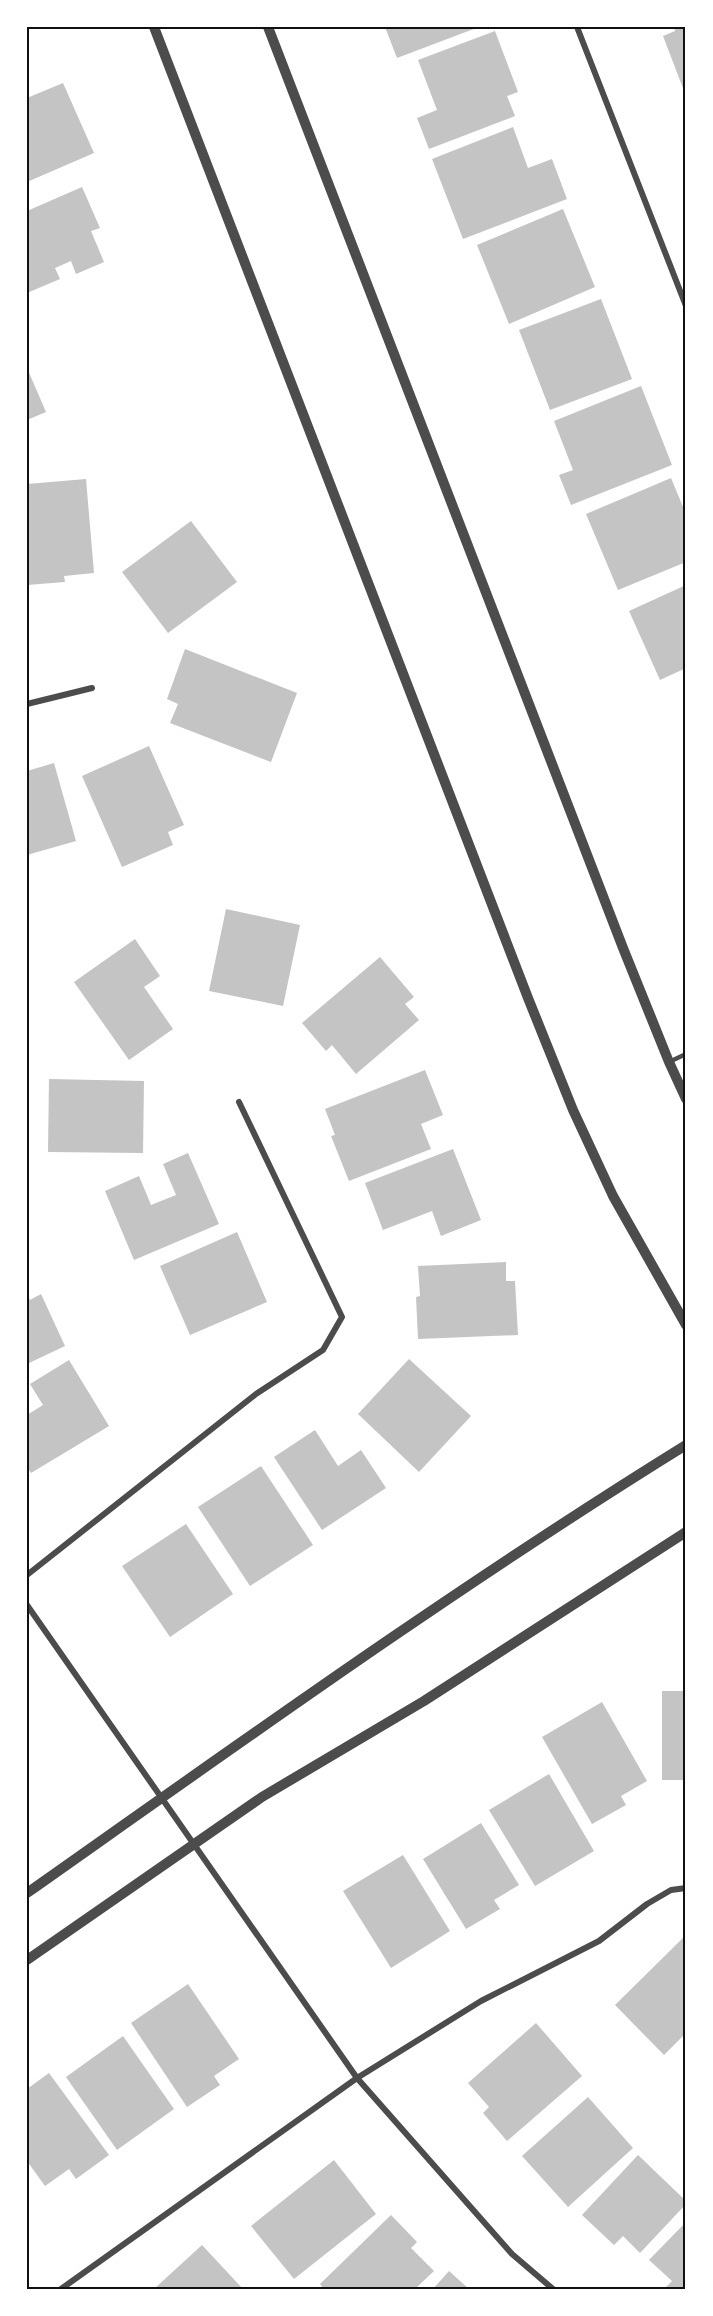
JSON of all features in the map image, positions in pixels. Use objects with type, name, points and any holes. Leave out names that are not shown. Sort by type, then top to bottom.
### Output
[{"type":"street","points":[[154,27],[553,1059],[613,1196],[686,1324]]},
{"type":"street","points":[[268,27],[669,1062],[686,1099]]},
{"type":"street","points":[[577,27],[686,306]]},
{"type":"street","points":[[27,704],[92,688]]},
{"type":"street","points":[[27,1575],[256,1394],[322,1350],[342,1317],[239,1102]]},
{"type":"street","points":[[27,1893],[477,1580],[686,1444]]},
{"type":"street","points":[[27,1960],[262,1797],[424,1701],[686,1532]]},
{"type":"street","points":[[27,1605],[357,2078],[512,2254],[553,2289]]},
{"type":"street","points":[[61,2289],[357,2078],[481,2001],[599,1941],[671,1890],[686,1888]]},
{"type":"lane","points":[[669,1062],[686,1054]]},
{"type":"building","points":[[385,27],[479,27],[397,58]]},
{"type":"building","points":[[674,27],[686,27],[686,96],[663,36],[675,31]]},
{"type":"building","points":[[495,31],[518,92],[507,96],[515,116],[429,149],[417,118],[437,110],[418,60]]},
{"type":"building","points":[[63,83],[94,153],[27,182],[27,98]]},
{"type":"building","points":[[513,127],[528,168],[552,159],[567,199],[463,239],[432,159]]},
{"type":"building","points":[[82,187],[100,228],[91,231],[104,262],[76,274],[71,261],[55,268],[60,279],[27,293],[27,211]]},
{"type":"building","points":[[563,209],[595,287],[509,324],[477,245]]},
{"type":"building","points":[[601,299],[632,379],[550,410],[519,330]]},
{"type":"building","points":[[27,368],[46,412],[27,420]]},
{"type":"building","points":[[641,386],[672,465],[571,505],[559,475],[573,470],[554,421]]},
{"type":"building","points":[[671,478],[686,514],[683,517],[686,525],[686,562],[618,590],[586,514]]},
{"type":"building","points":[[86,479],[94,573],[64,576],[65,582],[27,585],[27,484]]},
{"type":"building","points":[[191,521],[237,582],[168,633],[122,572]]},
{"type":"building","points":[[686,585],[686,668],[660,680],[629,611]]},
{"type":"building","points":[[185,649],[297,693],[271,762],[170,723],[178,704],[167,699]]},
{"type":"building","points":[[149,746],[184,825],[168,832],[173,845],[122,867],[82,776]]},
{"type":"building","points":[[54,763],[76,841],[27,855],[27,771]]},
{"type":"building","points":[[226,909],[300,925],[283,1006],[209,991]]},
{"type":"building","points":[[135,939],[160,976],[144,987],[173,1029],[129,1060],[74,982]]},
{"type":"building","points":[[380,957],[414,997],[405,1004],[419,1020],[356,1074],[332,1045],[326,1051],[302,1023]]},
{"type":"building","points":[[425,1070],[443,1115],[421,1124],[431,1149],[349,1181],[331,1136],[335,1135],[325,1109]]},
{"type":"building","points":[[49,1079],[144,1081],[143,1153],[48,1152]]},
{"type":"building","points":[[453,1149],[481,1220],[441,1236],[432,1211],[383,1230],[365,1183]]},
{"type":"building","points":[[188,1153],[219,1224],[134,1260],[105,1191],[139,1176],[151,1205],[176,1195],[163,1164]]},
{"type":"building","points":[[237,1232],[267,1302],[190,1335],[160,1266]]},
{"type":"building","points":[[506,1262],[506,1281],[515,1281],[518,1335],[418,1339],[416,1297],[420,1296],[418,1266]]},
{"type":"building","points":[[27,1294],[30,1300],[41,1294],[65,1346],[27,1364]]},
{"type":"building","points":[[409,1359],[471,1416],[419,1472],[358,1414]]},
{"type":"building","points":[[69,1360],[109,1426],[31,1473],[27,1467],[27,1415],[43,1405],[30,1384]]},
{"type":"building","points":[[315,1430],[338,1466],[361,1450],[386,1488],[322,1530],[274,1457]]},
{"type":"building","points":[[261,1466],[313,1545],[250,1586],[198,1507]]},
{"type":"building","points":[[186,1524],[233,1594],[170,1637],[122,1566]]},
{"type":"building","points":[[662,1691],[686,1691],[686,1780],[662,1780]]},
{"type":"building","points":[[602,1702],[647,1781],[621,1796],[626,1805],[592,1824],[542,1737]]},
{"type":"building","points":[[549,1774],[594,1851],[535,1886],[489,1810]]},
{"type":"building","points":[[481,1823],[519,1885],[494,1900],[500,1909],[466,1929],[423,1859]]},
{"type":"building","points":[[403,1855],[450,1931],[391,1968],[343,1891]]},
{"type":"building","points":[[686,1935],[686,2033],[664,2055],[615,2005]]},
{"type":"building","points":[[188,1984],[239,2059],[214,2076],[220,2085],[187,2107],[131,2023]]},
{"type":"building","points":[[536,2023],[582,2076],[507,2141],[483,2113],[489,2107],[468,2083]]},
{"type":"building","points":[[123,2036],[174,2109],[117,2150],[66,2077]]},
{"type":"building","points":[[49,2073],[109,2155],[76,2179],[69,2169],[45,2186],[27,2161],[27,2089]]},
{"type":"building","points":[[588,2097],[633,2148],[568,2207],[522,2156]]},
{"type":"building","points":[[638,2155],[686,2201],[686,2204],[640,2253],[623,2236],[614,2245],[582,2215]]},
{"type":"building","points":[[334,2160],[376,2214],[294,2279],[251,2226]]},
{"type":"building","points":[[391,2215],[417,2242],[411,2248],[434,2271],[415,2289],[324,2289],[320,2284]]},
{"type":"building","points":[[686,2222],[686,2289],[667,2289],[665,2288],[672,2281],[649,2260]]},
{"type":"building","points":[[202,2245],[243,2289],[154,2289]]},
{"type":"building","points":[[449,2271],[469,2289],[433,2289]]}]
